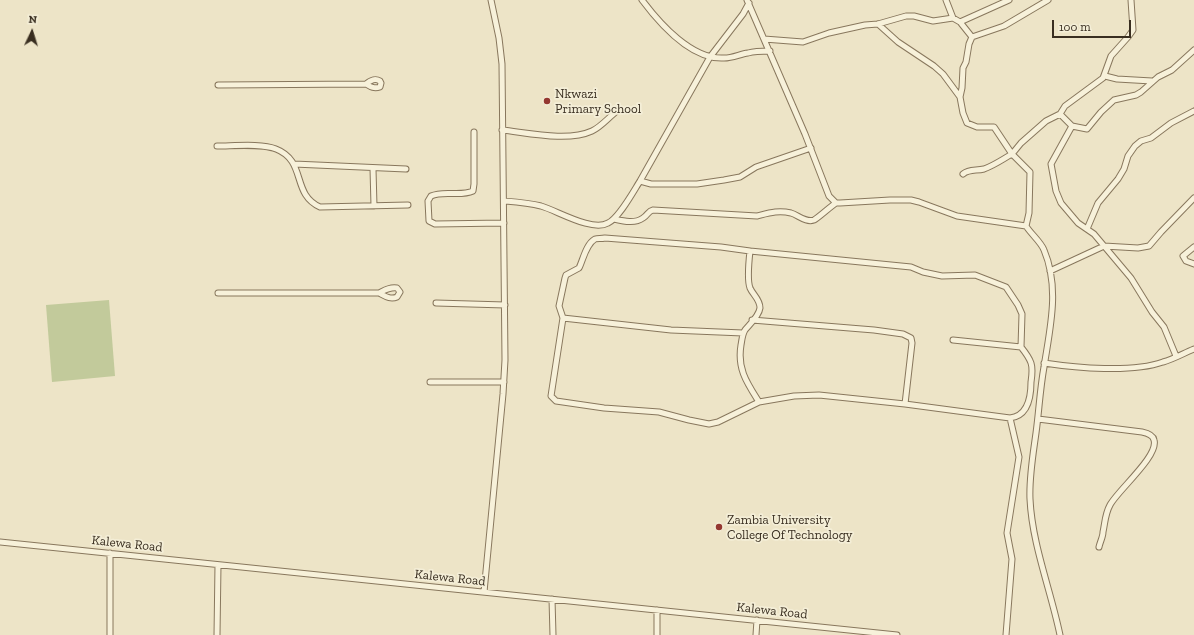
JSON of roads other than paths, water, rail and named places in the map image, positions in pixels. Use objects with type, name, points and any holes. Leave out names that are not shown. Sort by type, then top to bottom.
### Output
[{"type":"street","points":[[484,592],[504,382],[505,305],[502,64],[499,38],[491,0]]},
{"type":"street","points":[[642,0],[669,31],[680,41],[695,51],[710,57],[726,58],[757,51],[770,51]]},
{"type":"street","points":[[946,0],[953,18]]},
{"type":"street","points":[[960,22],[1009,0]]},
{"type":"street","points":[[963,174],[993,165],[1006,159],[1021,143],[1046,121],[1060,114],[1065,106],[1075,97],[1105,76],[1111,56],[1133,30],[1131,0]]},
{"type":"street","points":[[504,201],[543,207],[593,226],[603,226],[614,219],[640,181],[710,57],[743,14],[748,1]]},
{"type":"street","points":[[748,1],[811,148],[829,196],[836,203]]},
{"type":"street","points":[[972,36],[1004,26],[1045,1]]},
{"type":"street","points":[[764,39],[803,42],[830,33],[865,25],[878,24],[906,16],[914,16],[934,21],[953,18],[960,22],[972,36]]},
{"type":"street","points":[[878,24],[898,42],[934,66],[943,74],[960,97]]},
{"type":"street","points":[[972,36],[966,62],[963,68],[960,97],[963,114],[967,123],[977,127],[994,127],[1012,154],[1030,172],[1029,213],[1026,226]]},
{"type":"street","points":[[1060,114],[1072,126],[1087,129],[1101,112],[1114,100],[1136,95],[1152,81],[1172,70],[1194,50]]},
{"type":"street","points":[[1105,76],[1117,79],[1152,81]]},
{"type":"street","points":[[218,85],[366,84]]},
{"type":"street","points":[[502,130],[560,135],[581,135],[594,130],[617,111]]},
{"type":"street","points":[[1088,229],[1098,203],[1118,179],[1124,169],[1128,156],[1135,146],[1142,141],[1151,138],[1171,123],[1194,112]]},
{"type":"street","points":[[1072,126],[1051,164],[1056,191],[1061,203],[1069,214],[1078,223],[1088,229],[1104,246],[1131,278],[1152,312],[1164,327],[1176,356]]},
{"type":"street","points":[[474,132],[473,191],[467,193],[436,194],[431,196],[428,201],[430,221],[435,224],[504,223]]},
{"type":"street","points":[[217,146],[274,148],[288,157],[294,164],[302,189],[306,196],[315,204],[327,208],[408,205]]},
{"type":"street","points":[[640,181],[651,184],[696,184],[740,177],[756,167],[811,148]]},
{"type":"street","points":[[294,164],[406,169]]},
{"type":"street","points":[[373,168],[374,206]]},
{"type":"street","points":[[1050,271],[1104,246],[1138,248],[1149,246],[1194,198]]},
{"type":"street","points":[[614,219],[630,222],[637,221],[643,219],[653,210],[757,216],[764,213],[783,212],[797,215],[808,221],[818,217],[836,203],[911,200],[957,216],[1026,226],[1043,248],[1050,271],[1052,286],[1053,309],[1044,363],[1030,478],[1031,515],[1060,635]]},
{"type":"street","points":[[604,238],[721,247],[750,251],[911,267],[942,276],[975,275],[986,278],[1006,288],[1018,304],[1022,314],[1021,346],[1028,356],[1032,369],[1029,401],[1021,414],[1017,417],[1010,418],[905,404],[819,395],[794,396],[759,402],[718,422],[709,424],[659,412],[604,408],[556,401],[551,396],[563,318],[560,306],[566,275],[579,268],[588,247],[594,240],[604,238]]},
{"type":"street","points":[[1194,247],[1183,256],[1186,260],[1194,264]]},
{"type":"street","points":[[750,251],[750,288],[757,298],[760,307],[758,314],[743,333],[740,367],[748,385],[759,402]]},
{"type":"street","points":[[218,293],[379,293]]},
{"type":"street","points":[[436,303],[505,305]]},
{"type":"street","points":[[563,318],[671,330],[743,333]]},
{"type":"street","points":[[752,320],[874,330],[904,334],[911,338],[912,343],[905,404]]},
{"type":"street","points":[[954,340],[1021,346]]},
{"type":"street","points":[[1044,363],[1073,367],[1132,368],[1164,362],[1194,348]]},
{"type":"street","points":[[430,382],[504,382]]},
{"type":"street","points":[[1006,635],[1012,559],[1007,533],[1019,457],[1010,418]]},
{"type":"street","points":[[1038,419],[1142,432],[1154,438],[1155,441],[1150,456],[1110,504],[1106,512],[1103,534],[1099,547]]},
{"type":"street","name":"Kalewa Road","points":[[0,542],[756,620],[860,633],[897,635]]},
{"type":"street","points":[[110,553],[110,635]]},
{"type":"street","points":[[218,565],[218,635]]},
{"type":"street","points":[[552,599],[552,635]]},
{"type":"street","points":[[657,610],[657,635]]},
{"type":"street","points":[[756,620],[756,635]]},
{"type":"place","name":"Nkwazi Primary School","points":[[547,101]]},
{"type":"place","name":"Zambia University College Of Technology","points":[[719,527]]}]
